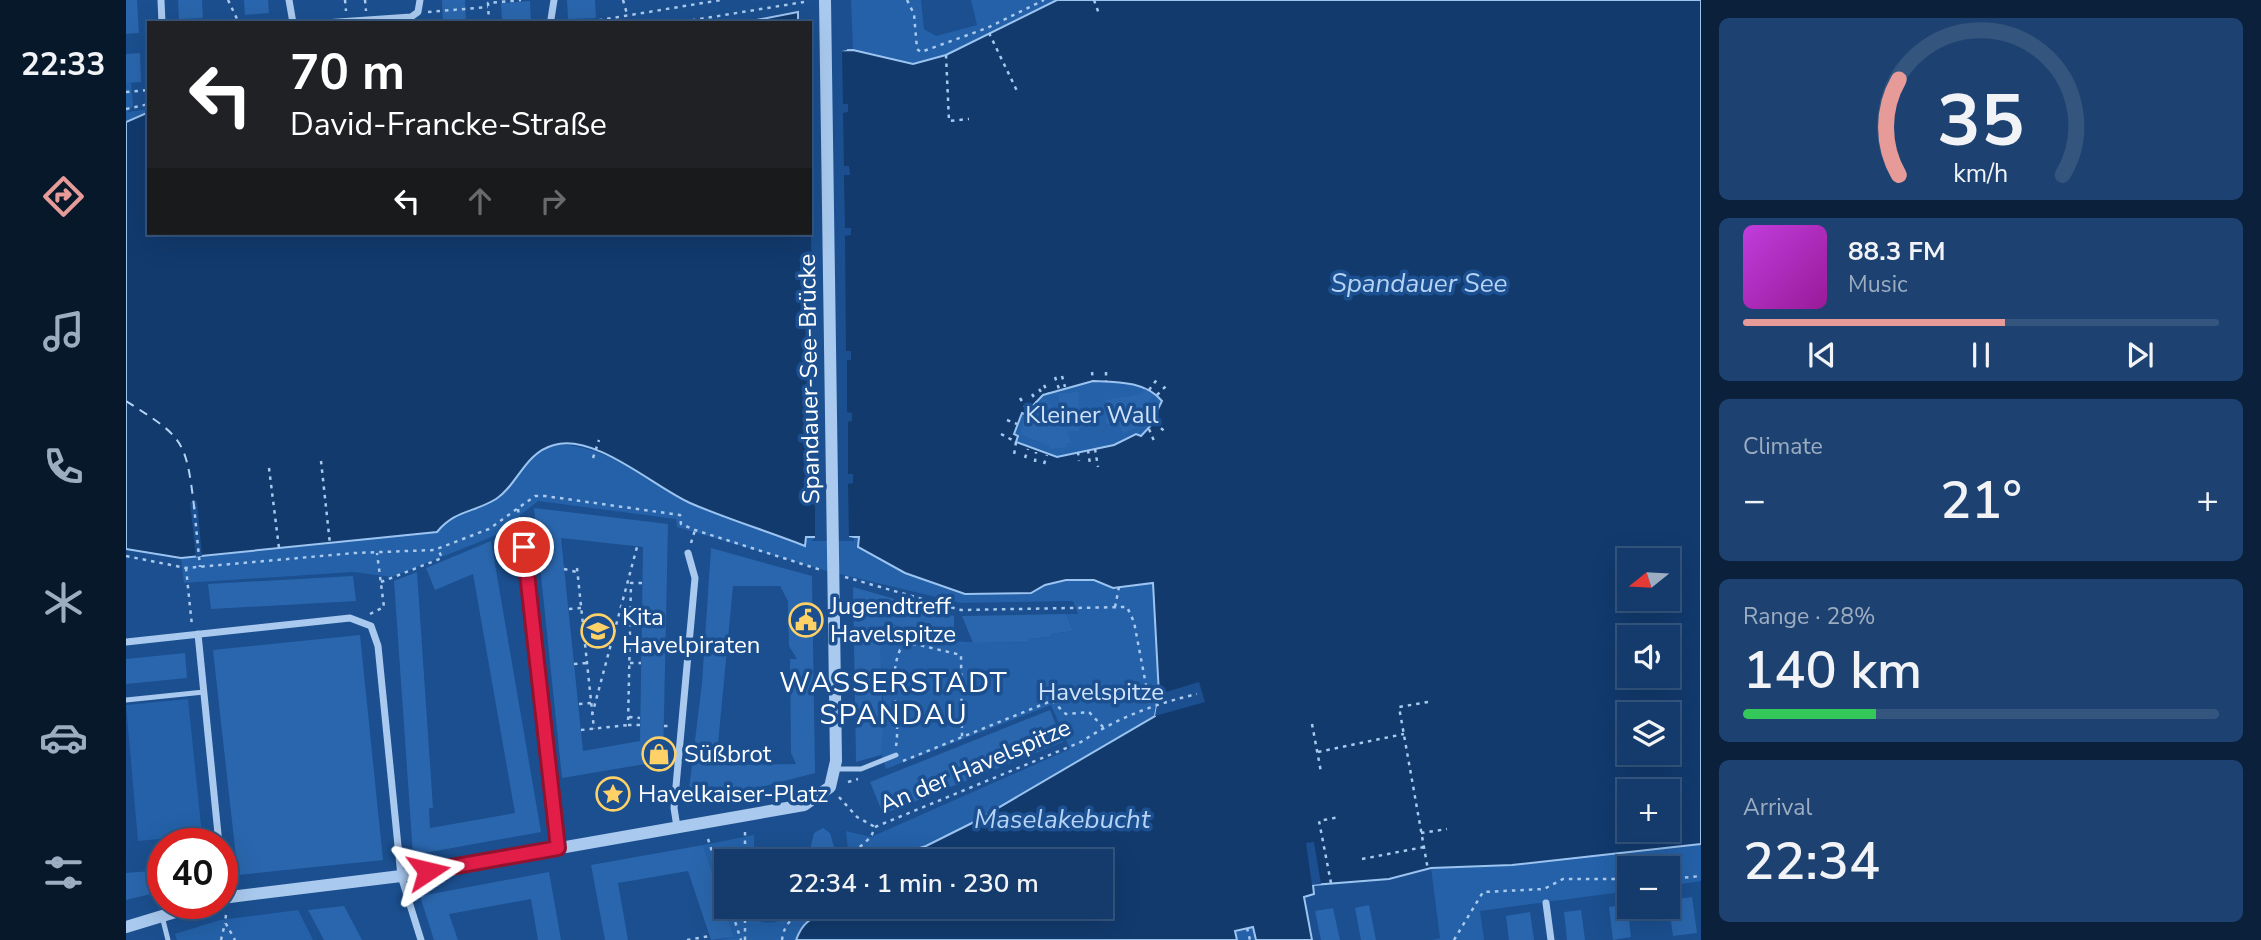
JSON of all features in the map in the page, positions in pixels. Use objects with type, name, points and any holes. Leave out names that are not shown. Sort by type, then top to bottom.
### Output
[{"type":"street","points":[[161,0],[162,21]]},
{"type":"street","points":[[289,0],[293,21]]},
{"type":"street","points":[[353,21],[411,17],[418,12],[420,0]]},
{"type":"street","points":[[551,19],[554,0]]},
{"type":"street","name":"Spandauer-See-Brücke","points":[[825,0],[835,769]]},
{"type":"street","points":[[524,547],[558,848]]},
{"type":"street","points":[[677,827],[674,811],[695,578],[688,553]]},
{"type":"street","points":[[126,642],[342,618],[359,620],[371,626],[378,646],[401,876],[421,940]]},
{"type":"street","points":[[198,634],[217,828]]},
{"type":"street","points":[[238,896],[401,876],[804,805],[825,794],[835,769]]},
{"type":"street","points":[[1546,903],[1551,940]]},
{"type":"street","points":[[126,927],[152,919]]},
{"type":"lane","points":[[126,700],[204,692]]},
{"type":"lane","points":[[835,769],[861,769],[896,755]]},
{"type":"lane","points":[[163,919],[168,940]]},
{"type":"path","points":[[228,0],[238,21]]},
{"type":"path","points":[[489,21],[488,3],[521,0]]},
{"type":"path","points":[[623,0],[627,14]]},
{"type":"path","points":[[592,21],[684,2],[721,0]]},
{"type":"path","points":[[906,0],[914,14],[917,49],[921,52],[988,28],[1044,0]]},
{"type":"path","points":[[1094,0],[1099,14]]},
{"type":"path","points":[[686,21],[787,2],[804,2]]},
{"type":"path","points":[[418,12],[488,7]]},
{"type":"path","points":[[989,33],[1018,93]]},
{"type":"path","points":[[946,55],[949,121],[969,119]]},
{"type":"path","points":[[126,92],[147,90]]},
{"type":"path","points":[[126,109],[147,104]]},
{"type":"path","points":[[1092,372],[1093,381]]},
{"type":"path","points":[[1106,372],[1106,382]]},
{"type":"path","points":[[1062,376],[1065,387]]},
{"type":"path","points":[[1055,377],[1059,389]]},
{"type":"path","points":[[1149,390],[1158,378]]},
{"type":"path","points":[[1044,385],[1048,393]]},
{"type":"path","points":[[1157,395],[1167,385]]},
{"type":"path","points":[[1039,389],[1043,395]]},
{"type":"path","points":[[1032,394],[1037,402]]},
{"type":"path","points":[[1020,398],[1028,411]]},
{"type":"path","points":[[1007,420],[1017,424]]},
{"type":"path","points":[[1155,422],[1165,432]]},
{"type":"path","points":[[1149,429],[1154,441]]},
{"type":"path","points":[[1001,434],[1016,442],[1014,454]]},
{"type":"path","points":[[593,458],[599,440]]},
{"type":"path","points":[[1025,458],[1028,449]]},
{"type":"path","points":[[1095,449],[1098,467]]},
{"type":"path","points":[[1088,450],[1090,464]]},
{"type":"path","points":[[1035,462],[1036,452]]},
{"type":"path","points":[[1078,452],[1079,461]]},
{"type":"path","points":[[1044,464],[1046,455]]},
{"type":"path","points":[[321,461],[330,544]]},
{"type":"path","points":[[269,468],[279,548]]},
{"type":"path","points":[[126,556],[186,568],[438,549],[489,529],[535,496],[545,496],[680,515],[681,524],[695,530],[824,571]]},
{"type":"path","points":[[194,506],[200,567]]},
{"type":"path","points":[[518,508],[524,547]]},
{"type":"path","points":[[688,553],[695,530]]},
{"type":"path","points":[[593,715],[637,547]]},
{"type":"path","points":[[381,582],[442,558],[438,549]]},
{"type":"path","points":[[359,620],[384,607],[377,553]]},
{"type":"path","points":[[186,568],[192,628],[198,634]]},
{"type":"path","points":[[564,569],[577,570],[594,729]]},
{"type":"path","points":[[628,725],[629,574]]},
{"type":"path","points":[[841,576],[961,610],[1127,607],[1134,622],[1150,706]]},
{"type":"path","points":[[631,583],[642,583]]},
{"type":"path","points":[[1115,607],[1119,587]]},
{"type":"path","points":[[569,609],[581,608]]},
{"type":"path","points":[[630,623],[642,623]]},
{"type":"path","points":[[962,737],[961,654],[915,644],[906,646],[900,650],[895,666],[895,712],[899,730],[897,763],[962,737],[1054,700],[1066,714],[1089,712],[1103,727]]},
{"type":"path","points":[[574,664],[587,663]]},
{"type":"path","points":[[629,663],[641,663]]},
{"type":"path","name":"An der Havelspitze","points":[[875,827],[1081,742],[1103,727],[1150,706],[1197,694]]},
{"type":"path","points":[[1428,702],[1399,707],[1428,870]]},
{"type":"path","points":[[579,704],[591,703]]},
{"type":"path","points":[[628,718],[640,718]]},
{"type":"path","points":[[1312,724],[1321,772]]},
{"type":"path","points":[[581,730],[640,725]]},
{"type":"path","points":[[1318,752],[1404,734]]},
{"type":"path","points":[[839,797],[857,817],[875,827],[871,837],[858,849]]},
{"type":"path","points":[[1331,883],[1319,821],[1339,817]]},
{"type":"path","points":[[1422,833],[1447,829]]},
{"type":"path","points":[[745,832],[745,849]]},
{"type":"path","points":[[708,839],[714,858]]},
{"type":"path","points":[[1362,859],[1424,847]]},
{"type":"path","points":[[1680,878],[1701,876]]},
{"type":"path","points":[[1454,940],[1483,892],[1544,889],[1563,879],[1617,879]]},
{"type":"path","points":[[221,940],[225,919]]},
{"type":"path","points":[[734,919],[743,940]]},
{"type":"path","points":[[743,940],[744,919]]},
{"type":"path","points":[[782,940],[783,929],[791,919]]},
{"type":"path","points":[[225,922],[234,940]]},
{"type":"path","points":[[1247,928],[1250,940]]},
{"type":"path","points":[[733,932],[738,931]]},
{"type":"path","points":[[687,940],[710,936]]},
{"type":"green space","points":[[851,0],[921,0],[924,29],[936,36],[977,25],[971,0],[1057,0],[946,55],[913,64],[853,50]]},
{"type":"green space","points":[[126,83],[131,83],[133,106],[128,112],[147,109],[147,113],[126,122]]},
{"type":"green space","name":"Kleiner Wall","points":[[1093,381],[1130,384],[1155,394],[1162,401],[1154,417],[1156,420],[1140,436],[1136,435],[1114,445],[1058,457],[1016,442],[1014,434],[1022,413],[1026,414],[1043,395]]},
{"type":"green space","name":"Havelspitze","points":[[556,444],[594,451],[688,502],[805,546],[806,537],[859,537],[860,547],[905,573],[965,594],[1031,593],[1045,585],[1066,580],[1094,580],[1113,588],[1153,583],[1159,695],[1155,716],[963,828],[919,848],[848,849],[846,831],[871,837],[1070,749],[1051,705],[886,769],[881,753],[881,628],[892,624],[925,636],[959,641],[1028,642],[1028,639],[1073,631],[1066,614],[1078,614],[1073,601],[961,603],[827,571],[677,527],[676,519],[538,501],[494,536],[392,577],[353,572],[184,583],[181,558],[437,532],[448,518],[498,498],[522,467],[542,450]]},
{"type":"green space","points":[[188,699],[201,828],[147,828],[147,840],[138,841],[126,705]]},
{"type":"green space","points":[[754,835],[754,849],[714,849],[714,878],[703,845]]},
{"type":"green space","points":[[1701,844],[1701,881],[1680,884],[1680,856],[1617,856],[1617,893],[1480,911],[1484,940],[1432,940],[1440,938],[1431,868],[1512,865]]},
{"type":"green space","points":[[298,910],[313,940],[177,940],[175,934],[220,920]]},
{"type":"green space","points":[[728,919],[773,922],[781,919],[811,919],[796,940],[718,940],[734,937]]},
{"type":"green space","points":[[1253,927],[1256,940],[1237,940],[1235,931]]},
{"type":"water","name":"Spandauer See","points":[[1057,0],[1701,0],[1701,844],[1512,865],[1431,868],[1389,879],[1313,885],[1314,894],[1304,897],[1312,940],[1256,940],[1253,927],[1235,931],[1237,940],[796,940],[811,919],[1113,919],[1113,849],[916,849],[974,822],[1155,716],[1159,695],[1153,583],[1113,588],[1094,580],[1066,580],[1045,585],[1031,593],[965,594],[905,573],[858,547],[859,537],[806,537],[805,546],[690,503],[606,454],[570,443],[554,445],[535,455],[504,493],[488,504],[451,520],[437,532],[181,558],[126,549],[126,122],[147,113],[147,235],[812,235],[812,51],[853,50],[913,64],[946,55]],"holes":[[[1093,381],[1139,386],[1162,401],[1154,417],[1156,420],[1141,436],[1136,434],[1114,445],[1057,457],[1016,442],[1018,436],[1014,434],[1022,413],[1025,414],[1043,395]]]},
{"type":"water","points":[[798,12],[798,21],[751,21]]},
{"type":"pier","points":[[847,47],[847,50],[842,51],[843,104],[848,104],[848,112],[843,113],[844,166],[849,166],[850,175],[844,175],[845,228],[851,228],[851,235],[845,236],[846,351],[851,351],[851,360],[847,360],[847,412],[852,413],[852,421],[848,422],[848,474],[853,474],[853,483],[848,484],[849,537],[854,538],[854,541],[811,541],[815,538],[815,484],[810,484],[810,476],[815,476],[814,423],[810,422],[810,415],[814,414],[813,361],[808,361],[808,353],[813,352],[811,237],[807,235],[812,235],[812,48]]},
{"type":"pier","points":[[197,501],[202,556],[196,557],[190,502]]},
{"type":"pier","points":[[1199,682],[1205,702],[1155,716],[1159,694]]},
{"type":"pier","points":[[1314,842],[1321,884],[1312,885],[1306,843]]},
{"type":"building","points":[[126,0],[137,0],[139,33],[126,34]]},
{"type":"building","points":[[178,0],[202,0],[203,18],[179,19]]},
{"type":"building","points":[[244,0],[268,0],[269,13],[245,15]]},
{"type":"building","points":[[442,0],[465,0],[466,21],[443,21]]},
{"type":"building","points":[[567,0],[595,0],[596,18],[568,19]]},
{"type":"building","points":[[530,1],[531,21],[502,21],[501,3]]},
{"type":"building","points":[[140,53],[141,82],[126,83],[126,54]]},
{"type":"building","points":[[1145,389],[1153,395],[1142,411],[1148,416],[1137,428],[1123,433],[1119,424],[1106,424],[1106,400],[1141,394]]},
{"type":"building","points":[[1079,392],[1079,431],[1067,431],[1071,443],[1066,444],[1068,447],[1049,449],[1050,446],[1020,434],[1024,415],[1038,407],[1037,404],[1045,399],[1063,420],[1058,394]]},
{"type":"building","points":[[534,508],[668,524],[663,761],[562,778]],"holes":[[[561,538],[643,547],[640,741],[583,751]]]},
{"type":"building","points":[[491,541],[541,832],[413,855],[394,581],[417,572],[433,808],[429,808],[430,828],[515,813],[473,574],[435,590],[426,568]]},
{"type":"building","points":[[711,548],[812,576],[815,773],[687,806],[702,683]],"holes":[[[733,586],[780,586],[788,601],[789,646],[797,659],[790,659],[791,753],[796,764],[716,765]]]},
{"type":"building","points":[[353,576],[356,601],[211,609],[208,584]]},
{"type":"building","points":[[853,587],[954,616],[954,641],[909,632],[893,624],[884,625],[880,630],[883,733],[881,755],[856,762]]},
{"type":"building","points":[[1066,614],[1073,631],[1028,639],[1028,642],[973,643],[962,616]]},
{"type":"building","points":[[360,635],[383,860],[238,875],[238,828],[233,828],[213,650]]},
{"type":"building","points":[[185,653],[187,678],[126,684],[126,659]]},
{"type":"building","points":[[1050,710],[1063,742],[883,814],[870,782]]},
{"type":"building","points":[[823,828],[830,833],[835,849],[810,849],[814,833]]},
{"type":"building","points":[[703,845],[714,878],[714,919],[728,919],[734,937],[711,940],[688,871],[618,883],[628,940],[605,940],[591,865]]},
{"type":"building","points":[[147,871],[147,895],[126,900],[126,873]]},
{"type":"building","points":[[549,872],[561,940],[538,940],[531,899],[449,914],[458,940],[434,940],[420,896]]},
{"type":"building","points":[[1692,897],[1697,933],[1673,936],[1671,919],[1680,919],[1680,898]]},
{"type":"building","points":[[1369,905],[1376,940],[1361,940],[1355,908]]},
{"type":"building","points":[[344,906],[362,940],[324,940],[308,910]]},
{"type":"building","points":[[1617,906],[1617,919],[1629,919],[1631,937],[1613,940],[1609,907]]},
{"type":"building","points":[[1333,908],[1340,940],[1321,940],[1315,911]]},
{"type":"building","points":[[1581,910],[1585,940],[1567,940],[1564,912]]},
{"type":"building","points":[[1530,912],[1534,940],[1509,940],[1506,916]]},
{"type":"ferry route","points":[[126,401],[159,423],[178,442],[188,466],[194,506]]},
{"type":"place","name":"Jugendtreff Havelspitze","points":[[806,620]]},
{"type":"place","name":"Kita Havelpiraten","points":[[598,631]]},
{"type":"place","name":"Süßbrot","points":[[659,754]]},
{"type":"place","name":"Havelkaiser-Platz","points":[[613,794]]},
{"type":"district","name":"WASSERSTADT SPANDAU","points":[[894,699]]},
{"type":"route","points":[[428,871],[558,848],[524,547]]},
{"type":"water label","name":"Maselakebucht","points":[[1062,819]]}]
